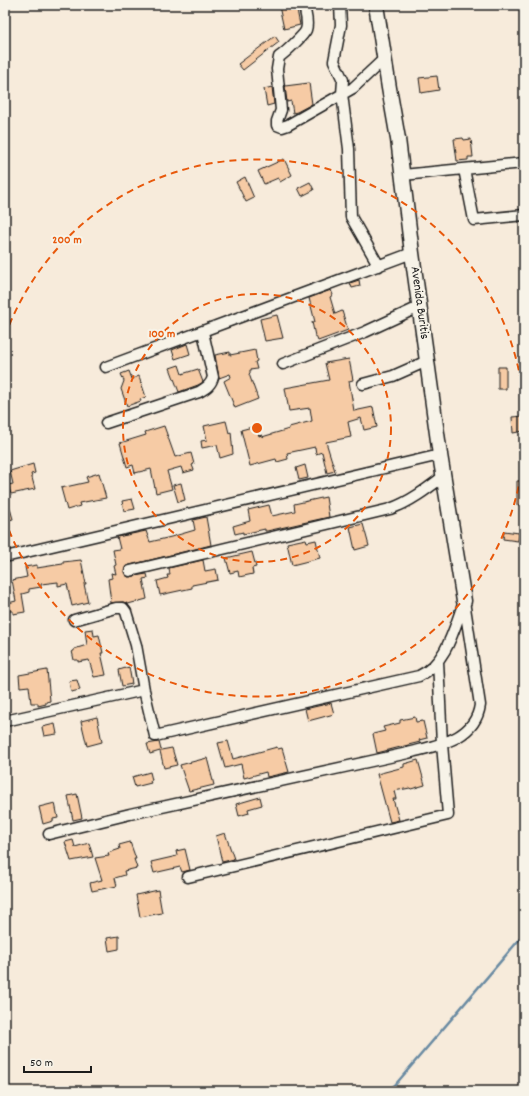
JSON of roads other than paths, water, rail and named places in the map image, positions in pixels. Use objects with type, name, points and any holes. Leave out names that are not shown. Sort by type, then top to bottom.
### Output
[{"type":"street","points":[[304,5],[307,22],[306,31],[279,57],[277,69],[281,110],[277,125],[282,127],[288,125],[353,88],[384,59]]},
{"type":"street","points":[[340,5],[341,25],[334,61],[344,80],[342,94],[349,149],[351,217],[379,266]]},
{"type":"street","name":"Avenida Buritis","points":[[376,5],[403,175],[419,306],[440,455],[464,601]]},
{"type":"street","points":[[403,175],[524,163]]},
{"type":"street","points":[[464,169],[474,220],[524,215]]},
{"type":"street","points":[[106,367],[412,253]]},
{"type":"street","points":[[283,364],[365,332],[419,306]]},
{"type":"street","points":[[106,423],[199,392],[206,388],[211,383],[213,377],[203,332]]},
{"type":"street","points":[[363,384],[393,376],[427,360]]},
{"type":"street","points":[[5,557],[440,455]]},
{"type":"street","points":[[130,571],[390,509],[411,499],[444,476]]},
{"type":"street","points":[[74,620],[116,608],[123,608],[126,612],[136,645],[144,690],[155,736],[419,676],[438,661],[444,651],[464,601]]},
{"type":"street","points":[[49,834],[130,814],[442,744],[460,736],[468,729],[479,715],[480,705],[464,601]]},
{"type":"street","points":[[188,877],[448,815],[442,744],[438,661]]},
{"type":"street","points":[[5,721],[144,690]]},
{"type":"waterway","points":[[386,1091],[395,1085],[524,934]]}]
